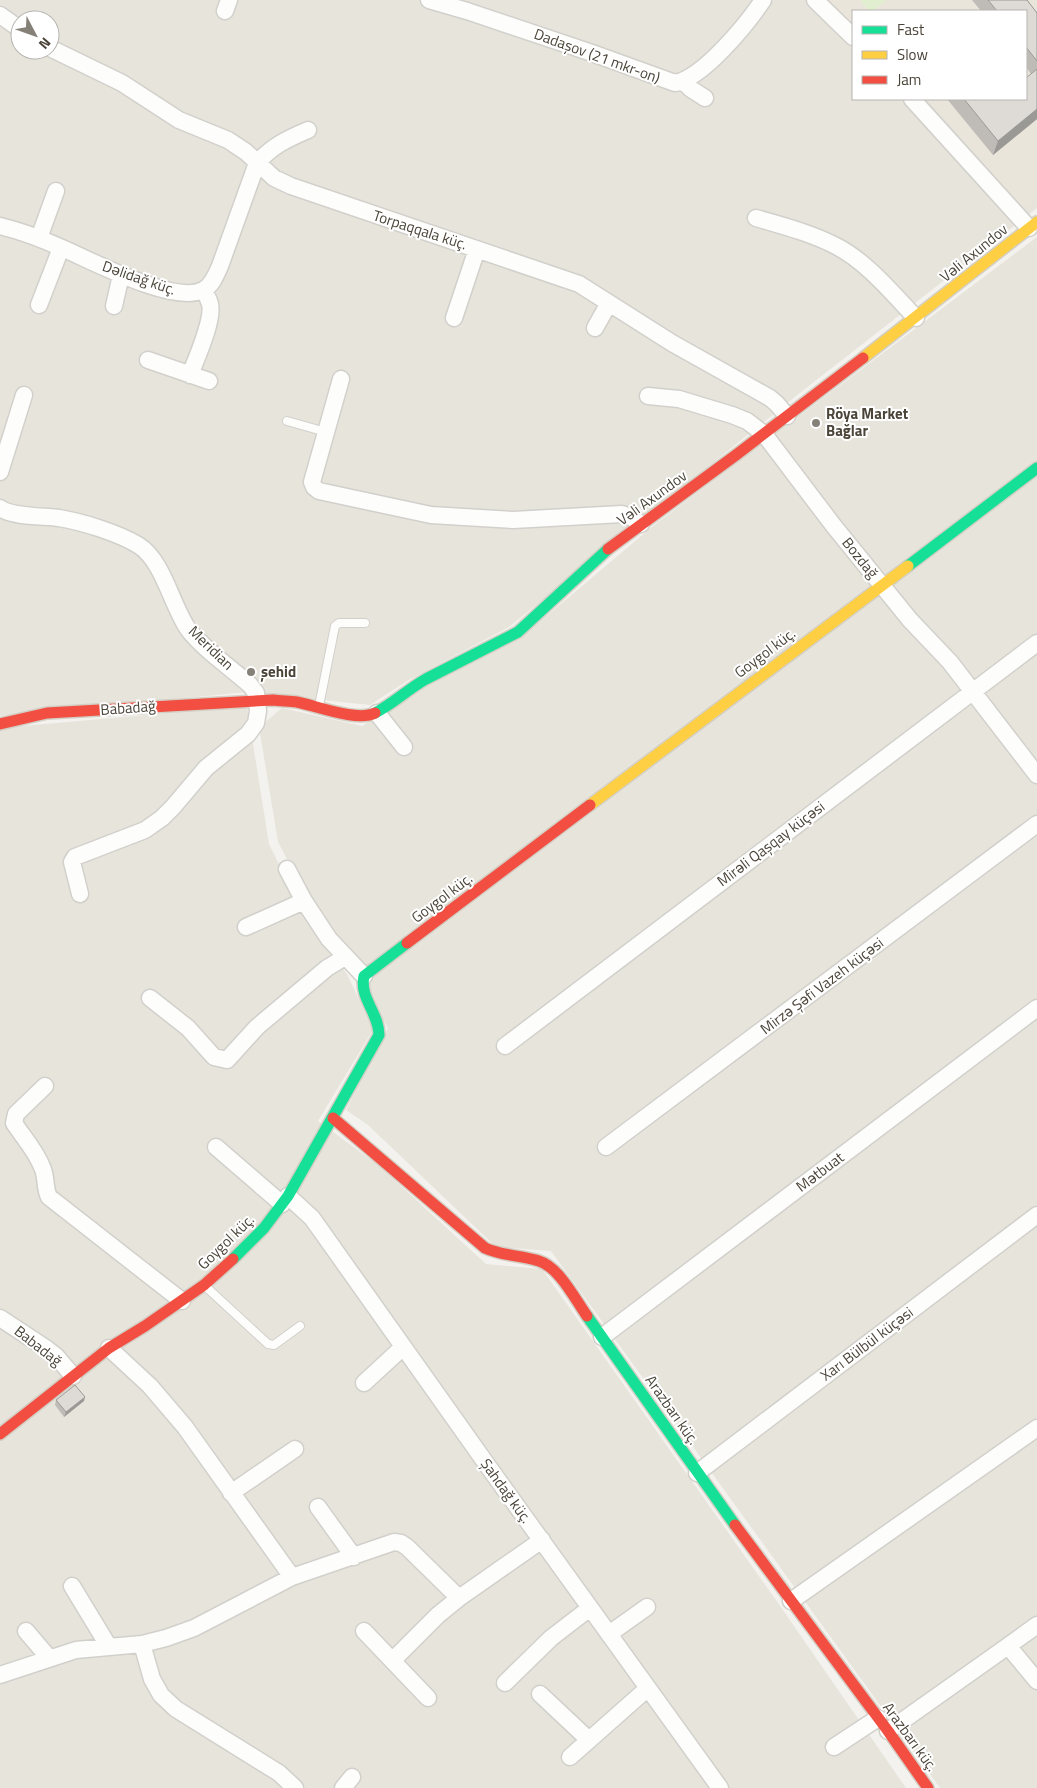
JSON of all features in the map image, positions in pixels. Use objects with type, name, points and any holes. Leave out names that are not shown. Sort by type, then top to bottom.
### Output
[{"type":"street","name":"Dadaşov (21 mkr-on)","points":[[430,0],[467,10],[592,53],[663,80],[675,83],[684,82]]},
{"type":"street","points":[[705,98],[684,82],[694,75],[737,34],[763,0]]},
{"type":"street","points":[[815,0],[852,36]]},
{"type":"street","name":"Torpaqqala küç.","points":[[60,53],[122,84],[179,120],[228,140],[246,152],[274,178],[291,186],[579,284],[672,343],[770,398],[787,416]]},
{"type":"street","points":[[913,100],[1033,225]]},
{"type":"street","points":[[190,376],[208,327],[211,312],[210,304],[203,290],[213,281],[220,266],[257,163],[275,147],[308,130]]},
{"type":"street","points":[[39,238],[56,191]]},
{"type":"street","points":[[756,218],[807,233],[838,247],[865,268],[916,318]]},
{"type":"street","name":"Vəli Axundov","points":[[378,713],[426,678],[518,632],[595,560],[916,318],[1033,225]]},
{"type":"street","name":"Dəlidağ küç.","points":[[0,226],[39,238],[121,275],[169,291],[193,293],[203,290]]},
{"type":"street","points":[[39,305],[61,248]]},
{"type":"street","points":[[454,318],[477,249]]},
{"type":"street","points":[[114,306],[121,275]]},
{"type":"street","points":[[595,328],[609,303]]},
{"type":"street","points":[[148,360],[209,382]]},
{"type":"street","points":[[340,379],[312,482],[319,491],[430,515],[513,520],[622,514],[631,517],[641,524]]},
{"type":"street","points":[[0,472],[24,395]]},
{"type":"street","name":"Bozdağ","points":[[648,396],[679,399],[732,415],[747,421],[764,434],[833,525],[910,620],[950,662],[1037,775]]},
{"type":"street","name":"Goygol küç.","points":[[0,1434],[109,1348],[204,1285],[264,1228],[285,1200],[379,1035],[379,1023],[362,987],[364,976],[1037,468]]},
{"type":"street","name":"Meridian","points":[[0,508],[11,513],[62,519],[107,531],[138,544],[154,559],[174,606],[188,629],[200,642],[250,685],[256,693],[257,700]]},
{"type":"street","name":"Mirəli Qaşqay küçəsi","points":[[505,1046],[1037,643]]},
{"type":"street","points":[[80,894],[72,862],[75,857],[145,830],[162,818],[206,768],[248,734],[257,719],[257,700],[285,700],[362,717],[378,713],[404,747]]},
{"type":"street","name":"Babadağ","points":[[0,724],[47,713],[257,700]]},
{"type":"street","name":"Mirzə Şəfi Vazeh küçəsi","points":[[606,1147],[1037,824]]},
{"type":"street","points":[[287,869],[304,901],[329,939],[364,976]]},
{"type":"street","points":[[246,927],[304,901]]},
{"type":"street","points":[[150,998],[181,1022],[214,1057],[227,1060],[256,1027],[327,968],[345,956]]},
{"type":"street","name":"Mətbuat","points":[[602,1337],[1037,1008]]},
{"type":"street","points":[[45,1086],[16,1114],[14,1123],[42,1166],[45,1174],[45,1188],[49,1197],[182,1301]]},
{"type":"street","name":"Arazbarı küç.","points":[[333,1118],[485,1248],[502,1256],[538,1260],[554,1269],[697,1472],[928,1788]]},
{"type":"street","name":"Şahdağ küç.","points":[[216,1147],[285,1200],[312,1218],[720,1788]]},
{"type":"street","name":"Xarı Bülbül küçəsi","points":[[697,1472],[1037,1216]]},
{"type":"street","name":"Babadağ","points":[[0,1318],[56,1356],[73,1376]]},
{"type":"street","points":[[364,1384],[403,1347]]},
{"type":"street","points":[[109,1348],[150,1386],[185,1427],[292,1577]]},
{"type":"street","points":[[791,1601],[1037,1428]]},
{"type":"street","points":[[232,1493],[295,1449]]},
{"type":"street","points":[[318,1507],[354,1557]]},
{"type":"street","points":[[393,1660],[438,1615],[459,1598],[542,1540]]},
{"type":"street","points":[[0,1675],[76,1650],[142,1644],[166,1638],[194,1628],[292,1577],[394,1542],[401,1543],[459,1598]]},
{"type":"street","points":[[72,1586],[109,1647]]},
{"type":"street","points":[[609,1634],[647,1607]]},
{"type":"street","points":[[505,1683],[551,1638],[590,1608]]},
{"type":"street","points":[[888,1731],[1037,1625]]},
{"type":"street","points":[[26,1631],[49,1658]]},
{"type":"street","points":[[364,1631],[428,1698]]},
{"type":"street","points":[[142,1644],[152,1679],[161,1695],[176,1709],[279,1773],[295,1788]]},
{"type":"street","points":[[1008,1646],[1037,1680]]},
{"type":"street","points":[[570,1757],[648,1688]]},
{"type":"street","points":[[540,1694],[588,1740]]},
{"type":"street","points":[[834,1747],[878,1718]]},
{"type":"lane","points":[[287,421],[326,432]]},
{"type":"lane","points":[[318,708],[335,626],[339,623],[365,623]]},
{"type":"lane","points":[[204,1285],[268,1344],[274,1345],[300,1326]]},
{"type":"shaded area","points":[[0,0],[1037,0],[1037,208],[801,392],[509,627],[407,681],[370,705],[248,692],[0,716]]},
{"type":"shaded area","points":[[828,0],[1037,0],[1037,197],[1023,207],[929,100],[1027,100],[1027,10],[852,10],[852,22]]},
{"type":"shaded area","points":[[1037,237],[1037,1788],[940,1788],[551,1251],[496,1247],[368,1125],[346,1110],[388,1028],[311,904],[278,842],[259,727],[282,708],[362,726],[420,690],[518,640],[653,526]]},
{"type":"shaded area","points":[[247,706],[269,844],[294,895],[348,976],[373,1030],[318,1121],[378,1165],[486,1264],[542,1269],[906,1788],[0,1788],[0,728]]},
{"type":"green space","points":[[860,0],[887,0],[874,10],[868,10]]},
{"type":"building","points":[[988,0],[1027,0],[1037,13],[1037,61],[1027,48],[1027,10],[996,10]]},
{"type":"building","points":[[1037,69],[1037,109],[998,141],[965,100],[1027,100],[1027,77]]},
{"type":"building","points":[[75,1385],[85,1397],[66,1412],[56,1400]]},
{"type":"traffic: fast","points":[[908,566],[1037,468]]},
{"type":"traffic: fast","points":[[375,713],[426,679],[518,632],[608,549]]},
{"type":"traffic: fast","points":[[233,1259],[264,1228],[288,1196],[379,1035],[376,1020],[364,991],[364,976],[407,943]]},
{"type":"traffic: fast","points":[[587,1316],[735,1525]]},
{"type":"traffic: slow","points":[[863,358],[1037,222]]},
{"type":"traffic: slow","points":[[590,805],[908,566]]},
{"type":"traffic: jam","points":[[608,549],[736,455],[863,358]]},
{"type":"traffic: jam","points":[[0,724],[47,713],[273,700],[297,702],[348,715],[358,716],[375,713]]},
{"type":"traffic: jam","points":[[407,943],[590,805]]},
{"type":"traffic: jam","points":[[333,1118],[485,1248],[498,1253],[546,1264],[566,1284],[587,1316]]},
{"type":"traffic: jam","points":[[0,1434],[109,1348],[145,1326],[204,1285],[233,1259]]},
{"type":"traffic: jam","points":[[735,1525],[928,1788]]},
{"type":"place","name":"Röya Market Bağlar","points":[[816,423]]},
{"type":"place","name":"şehid","points":[[251,672]]}]
